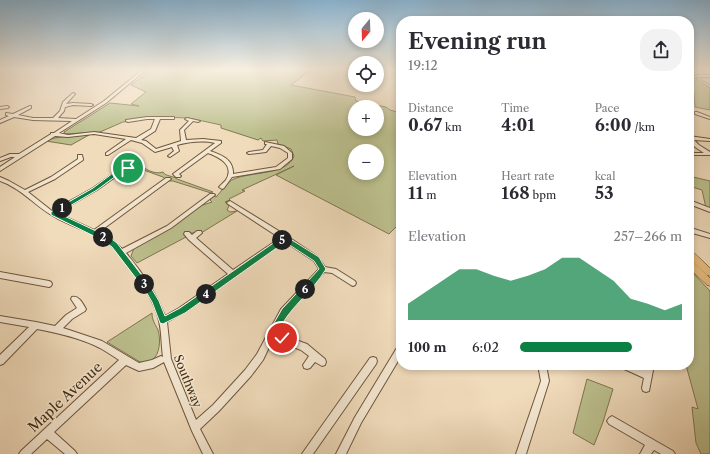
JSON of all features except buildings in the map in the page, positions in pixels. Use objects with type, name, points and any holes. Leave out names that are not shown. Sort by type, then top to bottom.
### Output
[{"type":"main road","points":[[694,258],[710,272]]},
{"type":"main road","points":[[694,268],[710,283]]},
{"type":"street","points":[[0,169],[120,91]]},
{"type":"street","points":[[55,119],[62,111],[65,102],[73,94]]},
{"type":"street","points":[[63,106],[73,104],[91,105]]},
{"type":"street","points":[[0,108],[7,107]]},
{"type":"street","points":[[0,122],[30,107]]},
{"type":"street","points":[[7,114],[33,119],[75,120]]},
{"type":"street","points":[[697,115],[710,118]]},
{"type":"street","points":[[137,140],[153,130],[158,118]]},
{"type":"street","points":[[128,121],[172,118]]},
{"type":"street","points":[[184,143],[182,130],[195,120],[187,119]]},
{"type":"street","points":[[53,134],[68,136],[94,133],[130,138],[144,142],[155,151],[174,145],[204,140],[218,142],[176,174],[178,176]]},
{"type":"street","points":[[108,154],[130,138]]},
{"type":"street","points":[[694,138],[710,140]]},
{"type":"street","points":[[230,176],[273,169],[282,166],[288,162],[291,157],[289,150],[271,143],[264,151],[249,153]]},
{"type":"street","points":[[694,143],[709,154]]},
{"type":"street","points":[[170,156],[177,152],[174,145]]},
{"type":"street","points":[[207,151],[218,155],[229,162],[231,168],[230,176],[222,187]]},
{"type":"street","points":[[694,154],[709,154]]},
{"type":"street","points":[[0,160],[10,155],[20,156]]},
{"type":"street","points":[[24,192],[53,178],[83,158]]},
{"type":"street","points":[[53,213],[95,189],[124,168]]},
{"type":"street","name":"Southway","points":[[0,179],[11,183],[53,213],[107,239],[122,252],[152,296],[163,321],[166,335],[165,349],[167,359],[195,428],[208,454]]},
{"type":"street","points":[[94,233],[168,179]]},
{"type":"street","points":[[122,252],[169,227],[207,202],[212,195]]},
{"type":"street","points":[[694,204],[710,210]]},
{"type":"street","points":[[231,206],[285,238],[316,259],[323,269],[334,271],[347,282]]},
{"type":"street","points":[[694,232],[702,237],[710,236]]},
{"type":"street","points":[[199,233],[189,236],[233,274]]},
{"type":"street","points":[[163,321],[177,314],[285,238]]},
{"type":"street","points":[[195,428],[216,408],[248,373],[260,357],[284,311],[323,269]]},
{"type":"street","points":[[0,275],[48,284]]},
{"type":"street","points":[[57,329],[69,317],[82,309],[75,299]]},
{"type":"street","points":[[0,319],[57,329],[82,337],[102,345],[125,360],[142,368],[161,360]]},
{"type":"street","points":[[0,361],[36,325]]},
{"type":"street","points":[[272,335],[304,347],[322,362]]},
{"type":"street","points":[[307,365],[315,356]]},
{"type":"street","points":[[340,454],[358,420],[396,357]]},
{"type":"street","name":"Maple Avenue","points":[[24,454],[125,360]]},
{"type":"street","points":[[307,454],[373,361]]},
{"type":"street","points":[[521,454],[545,381],[543,370]]},
{"type":"street","points":[[635,370],[648,376]]},
{"type":"street","points":[[646,388],[649,370]]},
{"type":"street","points":[[612,421],[670,454]]},
{"type":"street","points":[[47,432],[72,454]]},
{"type":"street","points":[[645,454],[652,444]]},
{"type":"green space","points":[[144,91],[324,91],[355,97],[356,100],[348,100],[348,136],[384,136],[384,107],[396,112],[396,227],[389,234],[276,175],[294,166],[242,190],[245,191],[225,202],[229,206],[227,210],[230,212],[237,211],[201,233],[188,233],[184,235],[186,237],[137,263],[131,256],[134,248],[170,228],[200,206],[212,202],[210,200],[213,196],[216,197],[232,180],[284,167],[294,156],[291,149],[278,144],[277,140],[263,141],[261,138],[258,140],[221,128],[221,125],[189,118],[158,117],[123,122],[100,132],[65,134],[64,132],[110,103],[139,106],[131,104],[146,92]]},
{"type":"green space","points":[[694,91],[710,91],[710,110],[695,107]]},
{"type":"green space","points":[[89,135],[71,145],[46,141],[60,137]]},
{"type":"green space","points":[[125,163],[131,165],[138,163],[150,171],[157,173],[163,172],[164,174],[213,192],[211,193],[173,181],[167,181],[163,177],[138,168],[124,165]]},
{"type":"green space","points":[[694,177],[710,181],[710,210],[706,208],[702,190],[694,188]]},
{"type":"green space","points":[[694,274],[710,291],[710,454],[701,454],[696,443],[692,407],[698,409],[687,370],[694,370]]},
{"type":"green space","points":[[152,313],[153,320],[158,330],[160,342],[157,354],[152,360],[140,362],[107,342]]},
{"type":"green space","points":[[587,379],[613,389],[594,445],[573,433]]},
{"type":"route","points":[[128,168],[123,169],[95,189],[53,213],[75,225],[107,239],[115,245],[122,252],[148,288],[156,301],[163,321],[177,314],[285,238],[316,259],[323,269],[284,311],[272,335],[282,338]]}]
